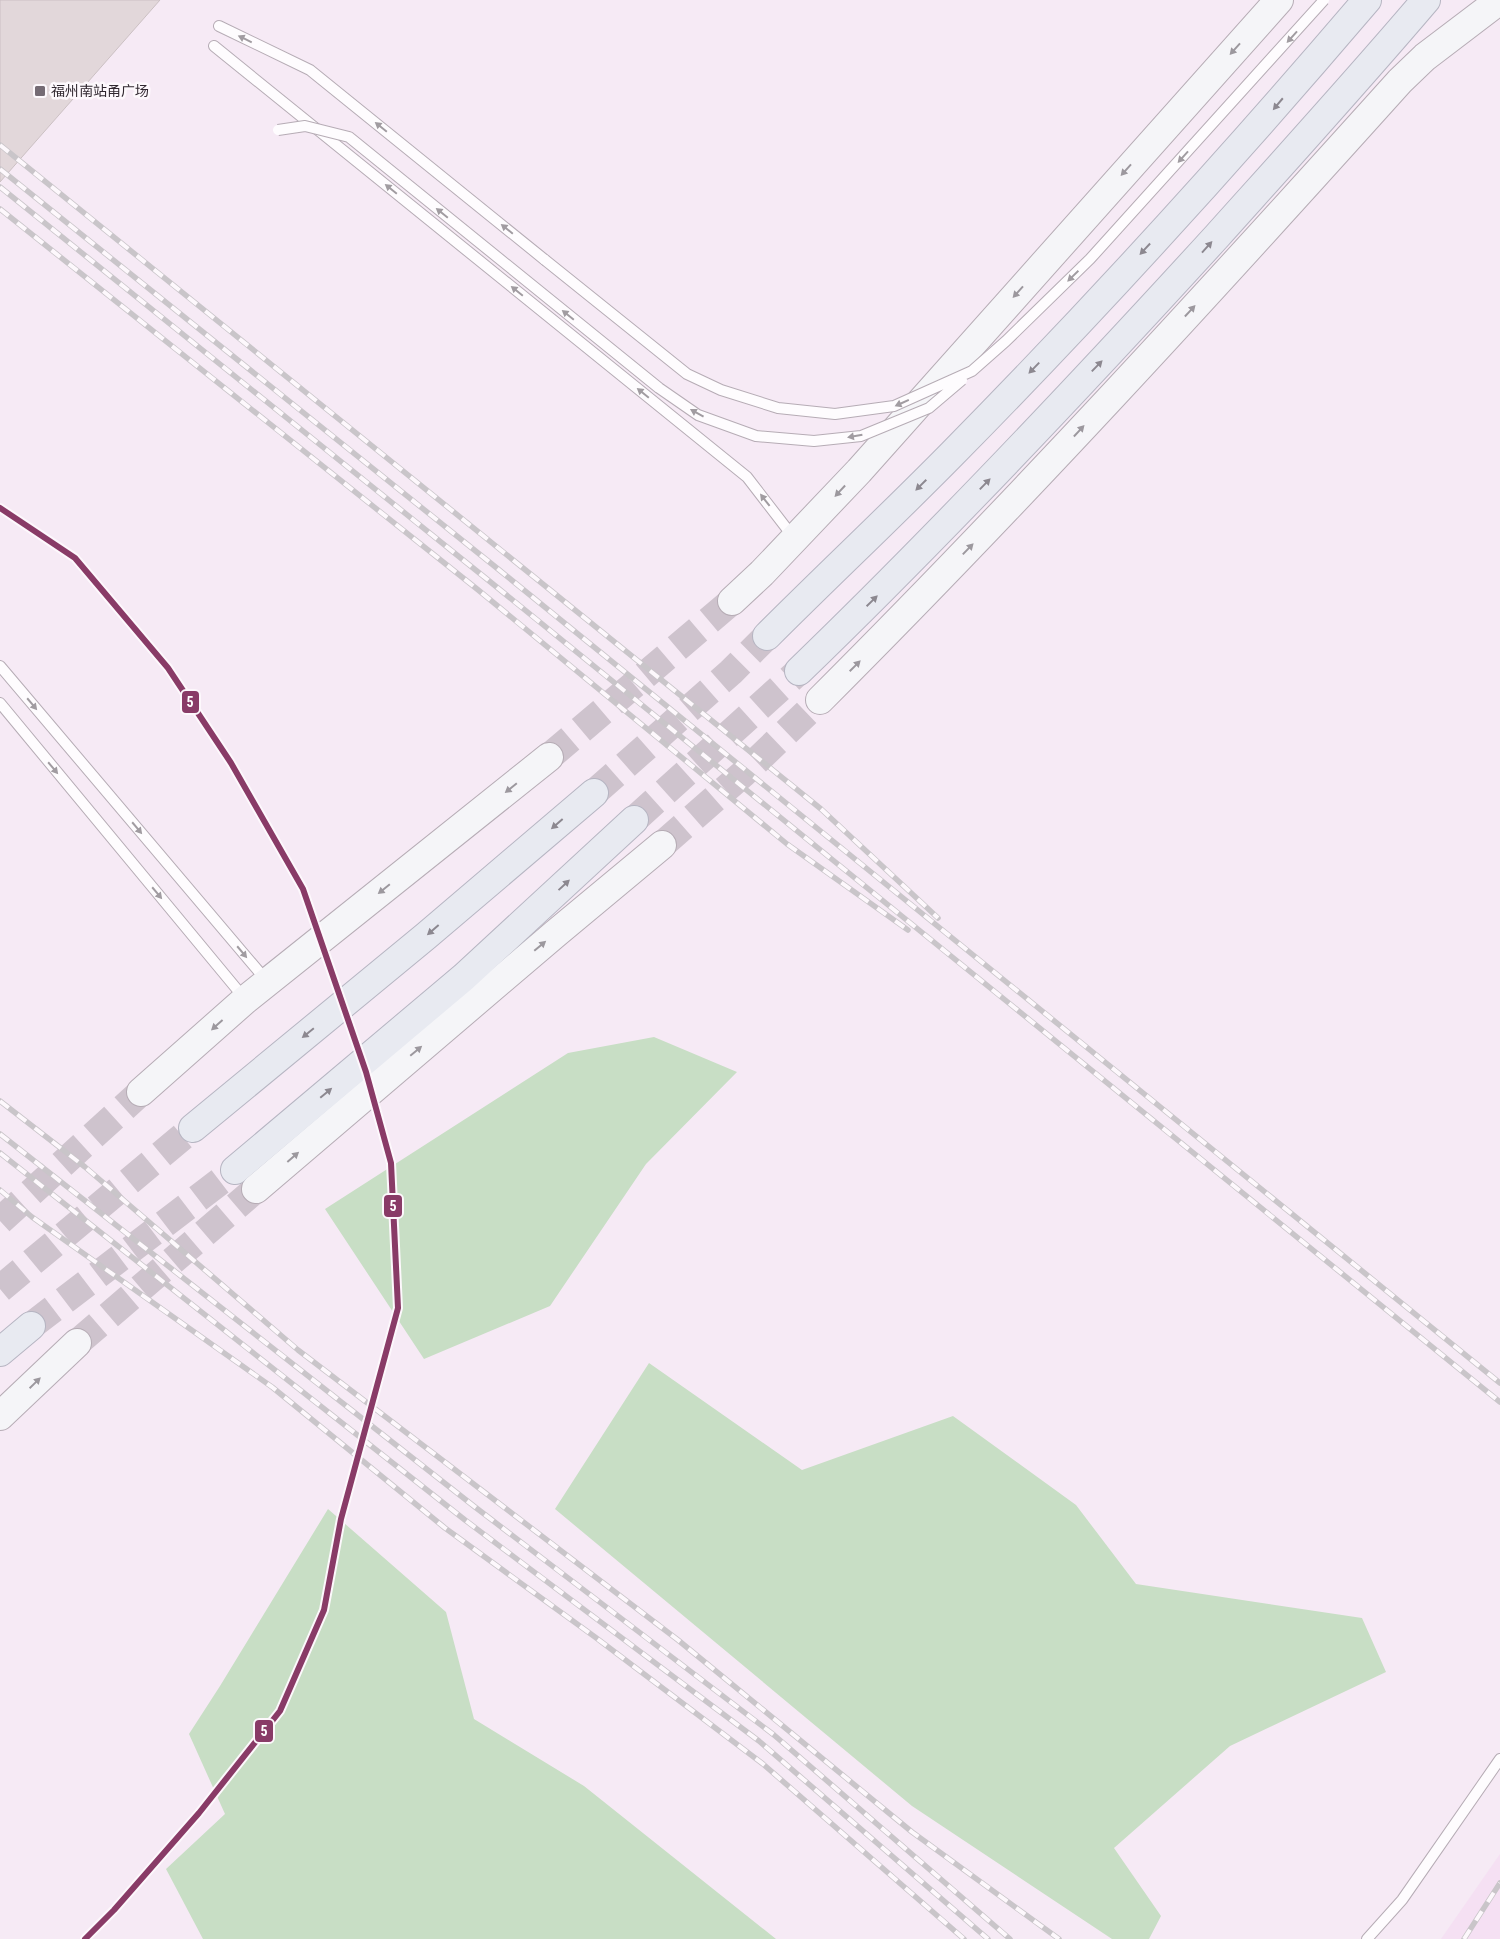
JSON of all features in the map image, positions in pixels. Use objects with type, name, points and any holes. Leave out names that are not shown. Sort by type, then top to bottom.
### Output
[{"type":"highway","points":[[767,636],[952,454],[1115,282],[1270,113],[1367,0]]},
{"type":"highway","points":[[799,671],[899,574],[1136,325],[1360,78],[1426,0]]},
{"type":"highway","points":[[193,1128],[426,936],[594,793]]},
{"type":"highway","points":[[235,1170],[464,977],[634,820]]},
{"type":"highway","points":[[0,1352],[31,1326]]},
{"type":"main road","points":[[732,601],[859,471],[1279,0]]},
{"type":"main road","points":[[820,700],[899,621],[1056,456],[1400,81],[1425,56],[1500,0]]},
{"type":"main road","points":[[141,1092],[245,1000],[549,757]]},
{"type":"main road","points":[[256,1189],[547,940],[662,845]]},
{"type":"main road","points":[[0,1416],[77,1343]]},
{"type":"lane","points":[[278,130],[305,126],[349,137],[659,388],[698,415],[756,436],[814,441],[861,436],[929,408],[972,371],[1090,260],[1324,0]]},
{"type":"lane","points":[[219,26],[310,70],[687,374],[721,390],[778,408],[835,414],[894,406],[972,371]]},
{"type":"lane","points":[[214,46],[747,477],[794,539]]},
{"type":"lane","points":[[0,666],[267,982]]},
{"type":"lane","points":[[0,703],[245,1000]]},
{"type":"lane","points":[[1366,1939],[1402,1900],[1500,1758]]},
{"type":"shaded area","points":[[1500,1854],[1500,1939],[1441,1939]]},
{"type":"green space","points":[[654,1037],[737,1072],[646,1164],[550,1306],[424,1359],[325,1209],[568,1053]]},
{"type":"green space","points":[[649,1363],[802,1470],[953,1416],[1076,1505],[1136,1584],[1362,1618],[1386,1672],[1230,1746],[1114,1848],[1161,1916],[1149,1939],[1112,1939],[912,1806],[555,1509]]},
{"type":"green space","points":[[328,1509],[446,1612],[474,1719],[584,1786],[776,1939],[203,1939],[166,1869],[225,1814],[189,1734]]},
{"type":"building","name":"福州南站甬广场","points":[[0,0],[160,0],[0,182]]},
{"type":"tunnel","points":[[549,757],[732,601]]},
{"type":"tunnel","points":[[594,793],[731,672],[767,636]]},
{"type":"tunnel","points":[[634,820],[799,671]]},
{"type":"tunnel","points":[[662,845],[744,773],[820,700]]},
{"type":"tunnel","points":[[0,1221],[141,1092]]},
{"type":"tunnel","points":[[0,1289],[193,1128]]},
{"type":"tunnel","points":[[31,1326],[235,1170]]},
{"type":"tunnel","points":[[77,1343],[256,1189]]},
{"type":"railway","points":[[0,145],[821,809],[938,918]]},
{"type":"railway","points":[[0,169],[498,569],[1500,1383]]},
{"type":"railway","points":[[0,187],[488,580],[1500,1402]]},
{"type":"railway","points":[[0,209],[477,589],[787,844],[908,930]]},
{"type":"railway","points":[[0,1101],[85,1167],[298,1350],[678,1640],[912,1832],[1059,1939]]},
{"type":"railway","points":[[0,1134],[475,1507],[774,1735],[1010,1939]]},
{"type":"railway","points":[[0,1153],[465,1520],[759,1741],[988,1939]]},
{"type":"railway","points":[[0,1190],[32,1217],[272,1387],[445,1528],[595,1637],[763,1764],[964,1939]]},
{"type":"railway","points":[[1464,1939],[1500,1883]]},
{"type":"transit line","name":"5","points":[[0,508],[75,558],[168,668],[231,763],[303,889],[366,1072],[391,1163],[398,1308],[341,1519],[324,1610],[280,1711],[199,1813],[114,1910],[85,1939]]},
{"type":"place","name":"福州南站甬广场","points":[[40,91]]}]
